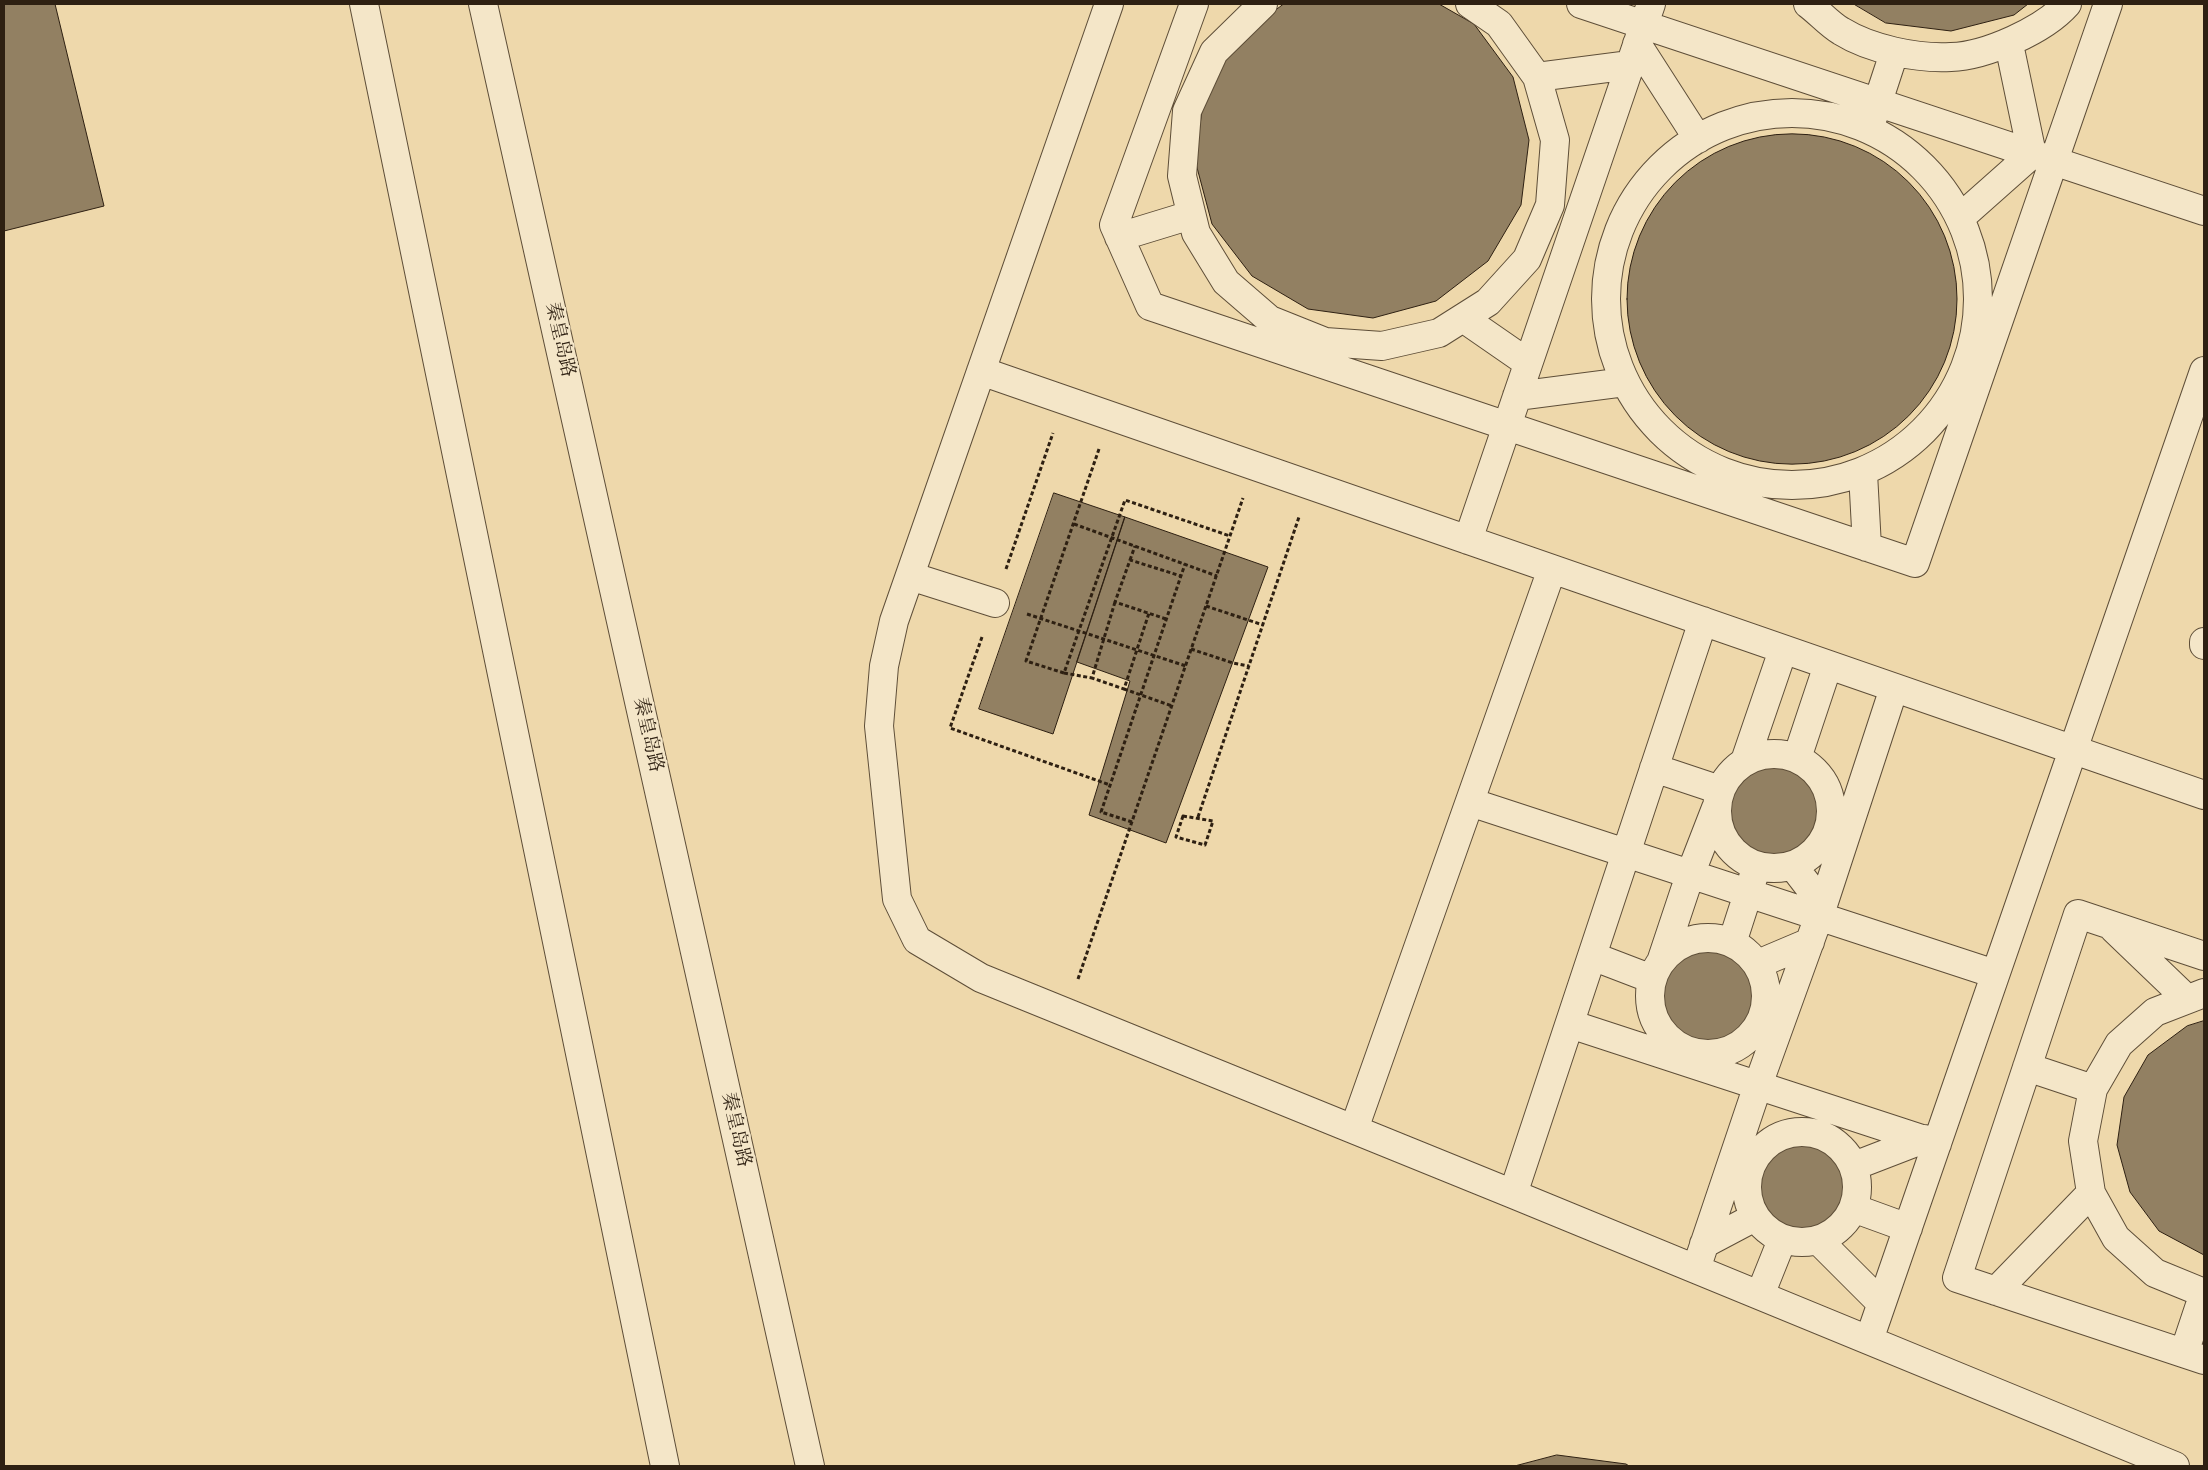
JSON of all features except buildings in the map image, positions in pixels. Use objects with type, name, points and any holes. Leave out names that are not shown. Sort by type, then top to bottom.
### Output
[{"type":"street","points":[[364,4],[665,1466]]},
{"type":"street","name":"秦皇岛路","points":[[483,4],[810,1466]]},
{"type":"street","points":[[1109,4],[894,622],[884,666],[878,726],[897,899],[917,940],[981,978],[1513,1194],[1700,1256],[1760,1295],[2174,1466]]},
{"type":"street","points":[[1194,4],[1114,225],[1150,306],[1322,352],[1507,426],[1745,493],[1867,547],[1915,563],[1975,362],[2043,158],[2108,4]]},
{"type":"street","points":[[1264,4],[1214,52],[1187,111],[1182,176],[1196,233],[1226,282],[1270,320],[1322,352],[1382,346],[1439,332],[1488,302],[1526,258],[1550,205],[1555,140],[1537,77],[1499,24],[1470,4]]},
{"type":"street","points":[[1584,4],[1641,34],[1874,115],[2043,158],[2204,211]]},
{"type":"street","points":[[1808,4],[1841,31],[1894,53],[1952,58],[2009,44],[2058,14],[2067,4]]},
{"type":"street","points":[[1537,77],[1641,34]]},
{"type":"street","points":[[1641,34],[1698,139]]},
{"type":"street","points":[[1468,540],[1641,34]]},
{"type":"street","points":[[2009,44],[2043,158]]},
{"type":"street","points":[[1874,115],[1894,53]]},
{"type":"street","points":[[1165,84],[1194,96]]},
{"type":"street","points":[[1807,111],[1874,115],[1924,164],[1961,217],[1979,280],[1974,345],[1975,362],[1951,398],[1913,443],[1863,473],[1807,487],[1745,493],[1695,460],[1650,423],[1625,382],[1620,373],[1606,316],[1611,252],[1638,192],[1684,146],[1743,118],[1807,111]]},
{"type":"street","points":[[1961,217],[2043,158]]},
{"type":"street","points":[[1119,237],[1191,215]]},
{"type":"street","points":[[1543,220],[1574,229],[1618,236]]},
{"type":"street","points":[[1462,318],[1528,363]]},
{"type":"street","points":[[981,371],[2204,795]]},
{"type":"street","points":[[1869,1340],[1908,1228],[1930,1141],[1995,974],[2204,371]]},
{"type":"street","points":[[1517,396],[1625,382]]},
{"type":"street","points":[[1863,473],[1867,547]]},
{"type":"street","points":[[1354,1129],[1552,569]]},
{"type":"street","points":[[910,576],[995,603]]},
{"type":"street","points":[[1513,1194],[1703,621]]},
{"type":"street","points":[[1745,761],[1784,650]]},
{"type":"street","points":[[1796,758],[1828,665]]},
{"type":"street","points":[[1700,1256],[1742,1162],[1771,1021],[1810,942],[1821,911],[1838,828],[1894,688]]},
{"type":"street","points":[[1636,1046],[1654,980],[1690,875],[1718,799],[1730,773],[1745,761],[1764,754],[1783,754],[1796,758],[1816,772],[1827,788],[1838,828]]},
{"type":"street","points":[[1654,768],[1718,799]]},
{"type":"street","points":[[1718,799],[1718,828],[1726,844],[1739,858],[1756,866],[1774,869],[1792,866],[1809,857],[1838,828]]},
{"type":"street","points":[[1470,802],[1749,894],[1821,911],[1995,974]]},
{"type":"street","points":[[1732,943],[1749,894],[1756,866]]},
{"type":"street","points":[[1792,866],[1821,911]]},
{"type":"street","points":[[2108,924],[2195,996],[2155,1012],[2119,1044],[2093,1089],[2083,1141],[2091,1193],[2116,1238],[2155,1273],[2204,1292],[2194,1356],[1957,1278],[2078,914],[2108,924],[2204,956]]},
{"type":"street","points":[[1710,937],[1732,943],[1745,950],[1758,964],[1765,982],[1766,1001],[1771,1021],[1740,1045],[1724,1052],[1692,1057],[1662,1032],[1654,1017],[1654,980],[1674,949],[1691,940],[1710,937]]},
{"type":"street","points":[[1758,964],[1810,942]]},
{"type":"street","points":[[1592,956],[1654,980]]},
{"type":"street","points":[[1570,1024],[1636,1046],[1692,1057],[1831,1109],[1930,1141]]},
{"type":"street","points":[[1733,1048],[1759,1083],[1779,1136]]},
{"type":"street","points":[[2027,1067],[2093,1089]]},
{"type":"street","points":[[1822,1136],[1831,1109]]},
{"type":"street","points":[[1792,1132],[1811,1132],[1822,1136],[1844,1150],[1854,1166],[1858,1184],[1853,1208],[1847,1220],[1834,1232],[1818,1240],[1800,1243],[1782,1240],[1766,1231],[1755,1217],[1748,1200],[1742,1162],[1779,1136],[1792,1132]]},
{"type":"street","points":[[1854,1166],[1930,1141]]},
{"type":"street","points":[[1996,1290],[2091,1193]]},
{"type":"street","points":[[1853,1208],[1908,1228]]},
{"type":"street","points":[[1700,1256],[1755,1217]]},
{"type":"street","points":[[1760,1295],[1782,1240]]},
{"type":"street","points":[[1818,1240],[1881,1303]]},
{"type":"path","points":[[1064,400],[950,728],[1110,785]]},
{"type":"path","points":[[1110,416],[1042,619],[1026,661],[1064,673],[1092,678],[1172,706]]},
{"type":"path","points":[[1066,1012],[1254,466]]},
{"type":"path","points":[[1198,817],[1310,485]]},
{"type":"path","points":[[1064,673],[1110,538],[1125,500],[1230,536]]},
{"type":"path","points":[[1074,524],[1217,576]]},
{"type":"path","points":[[1092,678],[1115,602],[1135,546]]},
{"type":"path","points":[[1130,560],[1180,576]]},
{"type":"path","points":[[1132,822],[1101,812],[1185,564]]},
{"type":"path","points":[[1115,602],[1166,619]]},
{"type":"path","points":[[1206,606],[1263,625]]},
{"type":"path","points":[[1124,688],[1149,614]]},
{"type":"path","points":[[1042,619],[1186,666]]},
{"type":"path","points":[[1191,649],[1233,663],[1250,666]]},
{"type":"path","points":[[1183,816],[1198,817],[1213,821],[1205,845],[1176,837],[1183,816]]}]
